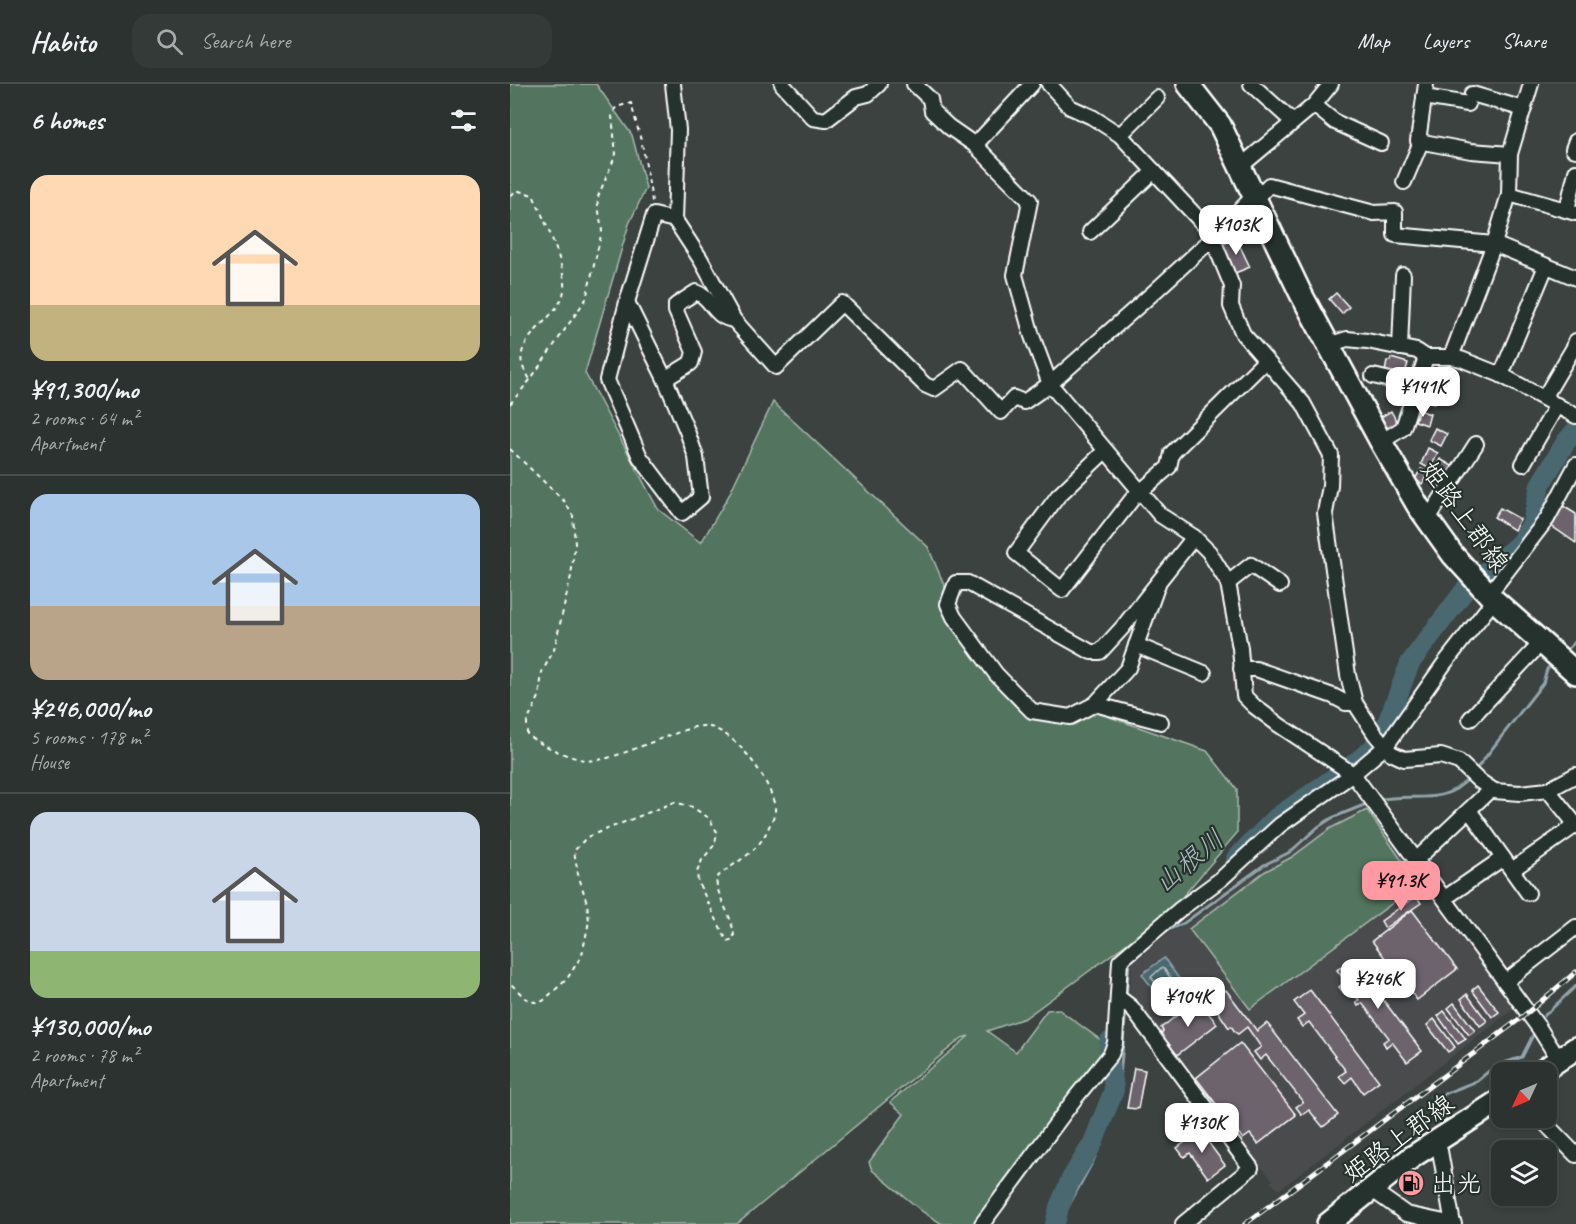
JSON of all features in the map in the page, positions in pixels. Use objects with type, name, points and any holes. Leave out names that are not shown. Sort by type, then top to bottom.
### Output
[{"type":"main road","name":"姫路上郡線","points":[[1196,87],[1220,125],[1241,166],[1328,345],[1381,442],[1428,519],[1454,555],[1491,597],[1562,658]]},
{"type":"main road","name":"姫路上郡線","points":[[1328,1224],[1412,1157],[1491,1106]]},
{"type":"street","points":[[673,84],[678,130],[675,220],[701,260],[734,320],[776,367],[842,303],[925,385],[934,389],[962,369],[1000,412],[1014,398],[1024,402],[1050,384],[1269,185],[1374,213],[1395,212],[1395,235],[1494,244],[1576,278]]},
{"type":"street","points":[[782,84],[813,118],[826,120],[856,97],[868,94],[879,84]]},
{"type":"street","points":[[914,84],[930,99],[932,111],[949,127],[975,145],[1030,201],[1015,275],[1032,336],[1050,384],[1160,515],[1194,537],[1209,552],[1228,583],[1240,648],[1244,696],[1254,706],[1353,774],[1539,1028],[1568,1054]]},
{"type":"street","points":[[975,145],[1032,84]]},
{"type":"street","points":[[1049,84],[1070,107],[1099,121],[1119,135],[1209,230],[1232,286],[1231,306],[1244,334],[1303,403],[1331,455],[1330,486],[1325,513],[1348,675],[1355,703],[1380,740],[1391,753],[1404,759],[1441,756],[1459,762],[1491,789],[1520,793],[1548,790],[1576,775]]},
{"type":"street","points":[[1241,166],[1314,105],[1331,84]]},
{"type":"street","points":[[1451,357],[1494,244],[1509,194],[1510,154],[1532,84]]},
{"type":"street","points":[[1257,86],[1293,122]]},
{"type":"street","points":[[1510,154],[1472,151],[1418,141],[1425,91],[1524,109]]},
{"type":"street","points":[[1119,135],[1157,98]]},
{"type":"street","points":[[1314,105],[1335,122],[1381,143]]},
{"type":"street","points":[[1576,141],[1573,149],[1576,150]]},
{"type":"street","points":[[1404,182],[1421,142]]},
{"type":"street","points":[[1090,232],[1154,171]]},
{"type":"street","points":[[1509,194],[1571,211],[1576,172]]},
{"type":"street","points":[[627,303],[665,379],[693,448],[701,497],[682,513],[640,457],[607,380],[627,303],[654,215],[675,220]]},
{"type":"street","points":[[1501,375],[1546,266]]},
{"type":"street","points":[[1400,348],[1403,275]]},
{"type":"street","points":[[665,379],[691,363],[694,352],[676,311],[678,302],[696,292],[703,294],[716,313],[725,319],[734,320]]},
{"type":"street","points":[[1328,345],[1347,339],[1368,341],[1417,351],[1426,357],[1451,357],[1501,375],[1576,416]]},
{"type":"street","points":[[1544,398],[1576,341]]},
{"type":"street","points":[[1381,442],[1403,428],[1426,357]]},
{"type":"street","points":[[1105,451],[1058,496],[1017,553],[1062,590],[1140,492],[1169,467],[1172,453],[1265,361]]},
{"type":"street","points":[[1373,376],[1417,386]]},
{"type":"street","points":[[1523,464],[1557,405]]},
{"type":"street","points":[[1428,519],[1476,444]]},
{"type":"street","points":[[982,1224],[1076,1097],[1111,1054],[1115,1043],[1120,962],[1179,910],[1221,879],[1280,825],[1353,774],[1444,664],[1547,519],[1576,465]]},
{"type":"street","points":[[1158,584],[1128,668],[1095,704],[1070,717],[1032,711],[996,674],[954,617],[948,604],[956,583],[968,583],[1091,652],[1100,652],[1158,584],[1194,537]]},
{"type":"street","points":[[1228,583],[1251,565],[1280,585]]},
{"type":"street","points":[[1136,645],[1204,673]]},
{"type":"street","points":[[1470,719],[1562,658]]},
{"type":"street","points":[[1241,669],[1256,669],[1333,696],[1346,703],[1355,703]]},
{"type":"street","points":[[1095,704],[1161,722]]},
{"type":"street","points":[[1417,859],[1491,789]]},
{"type":"street","points":[[1512,870],[1576,825],[1548,790]]},
{"type":"street","points":[[1469,810],[1528,893]]},
{"type":"street","points":[[1445,898],[1503,858]]},
{"type":"street","points":[[1505,982],[1576,927]]},
{"type":"street","points":[[1118,997],[1131,1007],[1251,1168],[1183,1224]]},
{"type":"street","points":[[1550,1128],[1576,1155]]},
{"type":"street","points":[[1371,1189],[1406,1214],[1454,1224],[1436,1141]]},
{"type":"path","points":[[510,404],[530,380],[586,298],[602,231],[597,200],[616,154],[612,116],[616,107],[631,102],[643,148],[652,201],[675,220]]},
{"type":"path","points":[[510,195],[519,191],[533,195],[556,249],[564,279],[563,296],[551,314],[523,346],[522,363],[530,380]]},
{"type":"path","points":[[510,449],[565,502],[573,516],[575,544],[554,650],[542,672],[539,697],[527,722],[527,735],[548,748],[597,760],[685,730],[703,726],[714,729],[741,746],[769,786],[775,810],[765,835],[755,850],[716,878],[717,891],[734,930],[734,939],[727,940],[698,882],[699,866],[715,844],[717,831],[709,818],[692,807],[675,802],[609,826],[587,837],[580,844],[574,851],[587,903],[589,921],[582,955],[567,979],[543,1001],[534,1002],[525,998],[510,983]]},
{"type":"shaded area","points":[[1368,807],[1516,1007],[1279,1190],[1270,1182],[1273,1180],[1241,1145],[1130,994],[1132,964],[1168,933],[1188,924],[1266,867],[1305,843],[1327,824]]},
{"type":"green space","points":[[510,84],[596,84],[632,135],[646,188],[629,224],[585,373],[658,509],[701,543],[728,497],[773,402],[928,547],[963,629],[995,678],[1046,710],[1090,710],[1207,751],[1237,789],[1237,833],[1178,902],[1156,922],[1025,1018],[987,1031],[1016,1052],[1047,1010],[1058,1009],[1106,1044],[1101,1050],[1102,1057],[975,1224],[942,1224],[923,1212],[872,1170],[869,1162],[904,1114],[890,1102],[969,1036],[962,1038],[737,1224],[510,1224]]},
{"type":"green space","points":[[1367,810],[1418,884],[1250,1009],[1189,929],[1264,872],[1292,857],[1331,828]]},
{"type":"water","points":[[1164,958],[1188,991],[1166,1008],[1142,974]]},
{"type":"building","points":[[1236,238],[1250,267],[1235,273],[1221,245]]},
{"type":"building","points":[[1336,293],[1349,307],[1342,314],[1329,299]]},
{"type":"building","points":[[1391,358],[1408,363],[1404,377],[1385,372],[1387,361]]},
{"type":"building","points":[[1426,388],[1437,392],[1434,404],[1420,399]]},
{"type":"building","points":[[1419,410],[1430,414],[1427,425],[1415,421]]},
{"type":"building","points":[[1391,411],[1398,424],[1386,431],[1379,418]]},
{"type":"building","points":[[1435,428],[1447,434],[1441,446],[1429,440]]},
{"type":"building","points":[[1428,448],[1438,453],[1430,469],[1421,464]]},
{"type":"building","points":[[1440,459],[1454,467],[1449,477],[1435,469]]},
{"type":"building","points":[[1421,469],[1428,473],[1422,484],[1415,479]]},
{"type":"building","points":[[1563,506],[1576,514],[1576,543],[1550,525]]},
{"type":"building","points":[[1500,508],[1520,519],[1514,530],[1494,517]]},
{"type":"building","points":[[1416,896],[1421,903],[1385,928],[1381,921]]},
{"type":"building","points":[[1412,910],[1457,969],[1417,1000],[1372,941]]},
{"type":"building","points":[[1352,959],[1422,1051],[1407,1062],[1392,1042],[1386,1047],[1383,1042],[1389,1038],[1362,1003],[1358,1006],[1356,1002],[1359,1000],[1351,989],[1345,994],[1339,987],[1346,982],[1337,970]]},
{"type":"building","points":[[1478,985],[1499,1012],[1492,1017],[1472,990]]},
{"type":"building","points":[[1226,990],[1257,1031],[1267,1023],[1338,1115],[1323,1127],[1309,1110],[1302,1115],[1296,1107],[1303,1102],[1266,1055],[1260,1060],[1254,1052],[1261,1047],[1247,1027],[1238,1034],[1231,1026],[1229,1028],[1211,1001]]},
{"type":"building","points":[[1310,990],[1379,1081],[1363,1093],[1352,1077],[1345,1083],[1339,1076],[1346,1071],[1309,1022],[1302,1027],[1297,1020],[1304,1015],[1294,1002]]},
{"type":"building","points":[[1467,994],[1487,1021],[1480,1026],[1461,999]]},
{"type":"building","points":[[1200,1002],[1217,1024],[1177,1055],[1161,1034],[1163,1031],[1161,1028],[1181,1012],[1183,1015]]},
{"type":"building","points":[[1454,1003],[1475,1031],[1469,1035],[1448,1008]]},
{"type":"building","points":[[1444,1011],[1466,1039],[1458,1044],[1438,1016]]},
{"type":"building","points":[[1434,1019],[1455,1047],[1448,1052],[1427,1025]]},
{"type":"building","points":[[1240,1043],[1296,1115],[1258,1144],[1250,1134],[1243,1139],[1196,1078]]},
{"type":"building","points":[[1134,1068],[1145,1070],[1138,1109],[1127,1108]]},
{"type":"building","points":[[1200,1131],[1225,1165],[1208,1178],[1190,1153],[1184,1157],[1177,1148]]},
{"type":"waterway","name":"山根川","points":[[1483,574],[1519,544],[1532,524],[1540,485],[1576,430]]},
{"type":"waterway","name":"山根川","points":[[1236,858],[1276,818],[1354,764],[1373,748],[1384,731],[1410,663],[1465,590]]},
{"type":"waterway","points":[[1564,653],[1576,641]]},
{"type":"waterway","points":[[1474,772],[1543,683],[1547,669],[1552,664]]},
{"type":"waterway","points":[[1378,800],[1438,796],[1449,793],[1470,777]]},
{"type":"waterway","points":[[1126,998],[1129,963],[1164,932],[1184,923],[1264,865],[1290,852],[1318,827],[1332,818],[1369,803]]},
{"type":"waterway","points":[[1544,1016],[1576,986]]},
{"type":"waterway","points":[[1056,1224],[1062,1218],[1094,1159],[1118,1100],[1126,1008]]},
{"type":"waterway","points":[[1442,1123],[1439,1102],[1444,1094],[1477,1081],[1495,1066],[1522,1057],[1533,1035]]},
{"type":"waterway","name":"山根川","points":[[1055,1224],[1059,1207],[1071,1179],[1093,1143],[1114,1090],[1109,1067],[1109,1042]]},
{"type":"railway","points":[[1245,1224],[1521,1018],[1576,972]]},
{"type":"place","name":"出光","points":[[1411,1183]]}]
